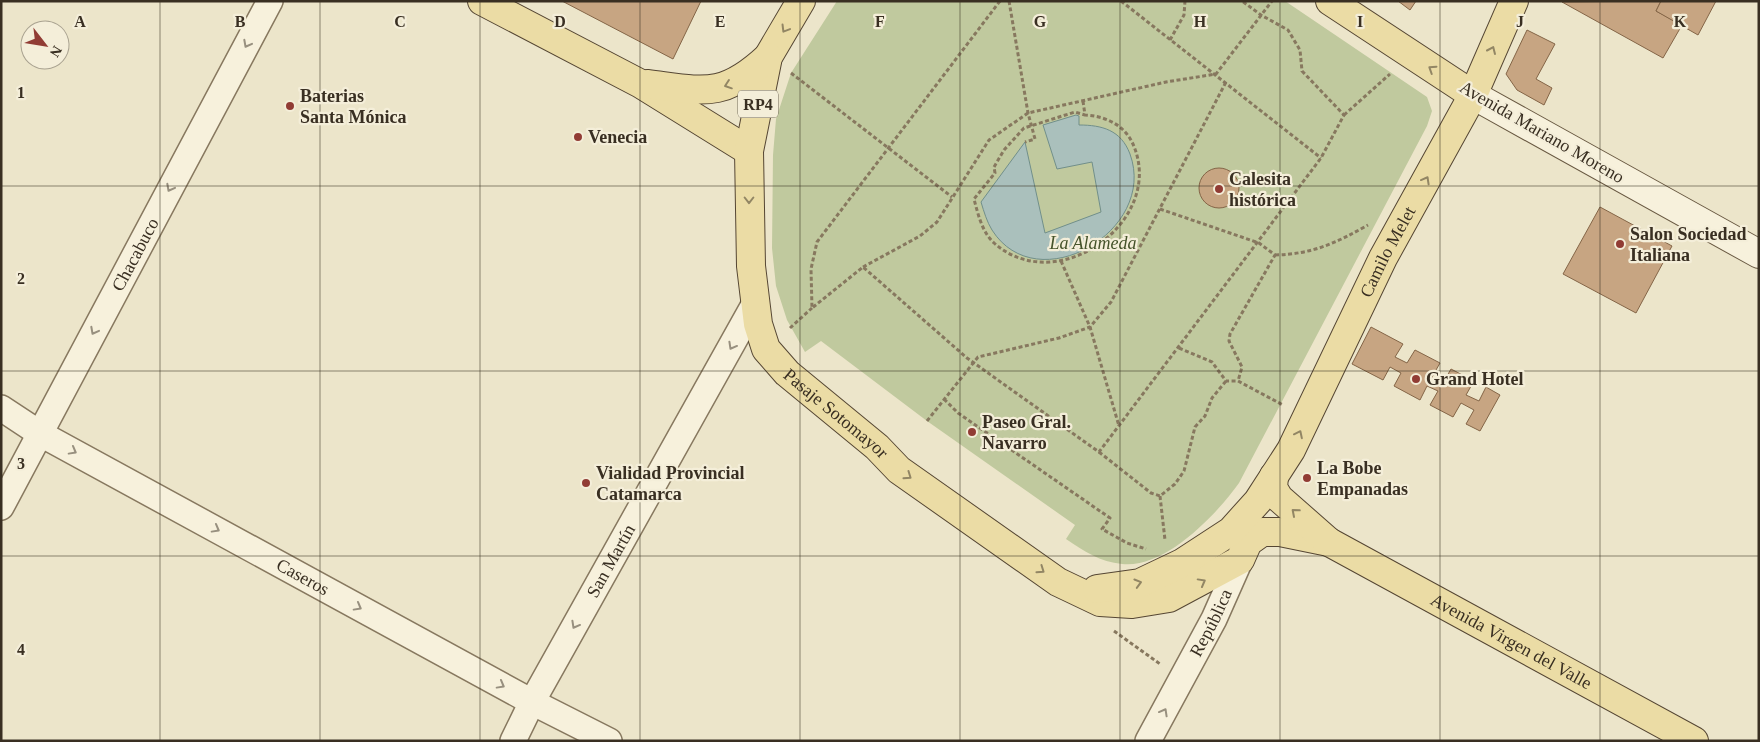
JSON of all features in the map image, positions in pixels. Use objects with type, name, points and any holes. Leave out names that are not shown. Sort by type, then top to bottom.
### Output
[{"type":"main road","points":[[482,1],[641,84],[749,151]]},
{"type":"main road","name":"RP4","points":[[749,151],[768,57],[801,1]]},
{"type":"main road","name":"Avenida Mariano Moreno","points":[[1330,1],[1473,95],[1759,254]]},
{"type":"main road","name":"Camilo Melet","points":[[1258,501],[1291,450],[1383,258],[1473,95],[1514,1]]},
{"type":"main road","points":[[641,84],[708,90],[740,80],[768,57]]},
{"type":"main road","name":"Pasaje Sotomayor","points":[[749,151],[751,266],[758,324],[766,348],[787,373],[877,447],[896,467],[1058,582],[1100,602],[1149,603],[1169,598],[1193,587],[1240,560]]},
{"type":"main road","name":"Avenida Virgen del Valle","points":[[1274,476],[1273,488],[1279,498],[1329,542],[1694,741]]},
{"type":"main road","points":[[1072,590],[1115,588],[1140,583],[1164,572],[1202,552],[1231,531],[1258,501]]},
{"type":"main road","name":"Avenida Virgen del Valle","points":[[1254,536],[1262,532],[1280,532],[1329,542]]},
{"type":"street","name":"Chacabuco","points":[[1,507],[270,1]]},
{"type":"street","name":"San Martín","points":[[513,741],[532,702],[756,303]]},
{"type":"street","name":"Caseros","points":[[1,408],[39,433],[532,702],[609,741]]},
{"type":"street","name":"República","points":[[1148,741],[1214,619],[1248,542],[1254,536],[1258,501]]},
{"type":"path","points":[[812,308],[811,269],[817,242],[1000,1]]},
{"type":"path","points":[[1009,1],[1028,113],[1035,139],[1026,142]]},
{"type":"path","points":[[1121,1],[1216,74],[1320,158]]},
{"type":"path","points":[[1242,1],[1261,15],[1288,30],[1300,50],[1302,71],[1344,115]]},
{"type":"path","points":[[790,328],[863,268],[920,236],[938,222],[989,140],[1028,113],[1166,82],[1216,74],[1272,1]]},
{"type":"path","points":[[1170,40],[1184,15],[1186,2]]},
{"type":"path","points":[[1099,452],[1259,243],[1320,158],[1344,115],[1391,73]]},
{"type":"path","points":[[798,78],[952,197]]},
{"type":"path","points":[[927,421],[978,357],[1059,338],[1090,327],[1111,302],[1226,82]]},
{"type":"path","points":[[1083,101],[1085,115]]},
{"type":"path","points":[[1076,112],[1100,116],[1128,134],[1137,160],[1137,192],[1122,222],[1085,253],[1061,261],[1041,264],[1028,261],[994,243],[984,230],[974,199],[995,173],[994,167],[1004,150],[1017,134],[1032,125],[1076,112]]},
{"type":"path","points":[[1160,209],[1259,243],[1275,255],[1301,254],[1341,240],[1370,224]]},
{"type":"path","points":[[1238,381],[1242,366],[1229,341],[1230,334],[1275,255]]},
{"type":"path","points":[[1061,261],[1090,327],[1119,426]]},
{"type":"path","points":[[863,268],[973,362],[1099,452],[1152,493],[1160,496]]},
{"type":"path","points":[[1179,348],[1212,362],[1226,380],[1238,381],[1284,405]]},
{"type":"path","points":[[1160,496],[1175,484],[1184,471],[1195,427],[1205,416],[1212,398],[1226,380]]},
{"type":"path","points":[[944,399],[958,413],[1110,518],[1102,529],[1127,543],[1151,550]]},
{"type":"path","points":[[1160,496],[1166,545]]},
{"type":"path","points":[[1109,628],[1155,658],[1161,665],[1162,674],[1180,683]]},
{"type":"green space","name":"La Alameda","points":[[837,1],[1285,1],[1427,97],[1432,111],[1427,126],[1239,483],[1203,524],[1172,549],[1155,558],[1138,563],[1122,564],[1106,561],[1079,548],[1066,539],[1075,525],[927,421],[821,341],[805,352],[787,320],[776,286],[772,248],[773,155],[776,119],[791,73]]},
{"type":"water","points":[[1076,115],[1079,116],[1079,125],[1095,126],[1110,130],[1126,146],[1130,154],[1134,182],[1127,208],[1111,231],[1088,248],[1063,257],[1036,259],[1012,250],[992,230],[981,202],[1025,142],[1045,233],[1101,212],[1092,162],[1057,169],[1043,125]]},
{"type":"building","points":[[562,1],[701,1],[673,59]]},
{"type":"building","points":[[1398,1],[1416,1],[1410,10]]},
{"type":"building","points":[[1661,1],[1656,11],[1682,25],[1663,58],[1562,2]]},
{"type":"building","points":[[1661,1],[1716,1],[1698,35],[1656,11]]},
{"type":"building","points":[[1527,30],[1555,44],[1536,79],[1552,88],[1544,105],[1517,90],[1506,74]]},
{"type":"building","name":"Calesita histórica","points":[[1219,168],[1233,174],[1239,188],[1233,202],[1219,208],[1205,202],[1199,188],[1205,174]]},
{"type":"building","points":[[1600,207],[1672,246],[1636,313],[1563,274]]},
{"type":"building","name":"Grand Hotel","points":[[1371,327],[1403,344],[1395,357],[1407,363],[1415,350],[1440,363],[1432,377],[1443,383],[1451,369],[1474,381],[1466,395],[1479,401],[1486,387],[1500,395],[1480,431],[1466,424],[1474,410],[1461,403],[1453,417],[1430,405],[1438,391],[1427,386],[1420,400],[1394,386],[1401,373],[1390,367],[1383,380],[1352,364]]},
{"type":"place","name":"Baterias Santa Mónica","points":[[290,106]]},
{"type":"place","name":"Venecia","points":[[578,137]]},
{"type":"place","name":"Calesita histórica","points":[[1219,189]]},
{"type":"place","name":"Salon Sociedad Italiana","points":[[1620,244]]},
{"type":"place","name":"Grand Hotel","points":[[1416,379]]},
{"type":"place","name":"Paseo Gral. Navarro","points":[[972,432]]},
{"type":"place","name":"La Bobe Empanadas","points":[[1307,478]]},
{"type":"place","name":"Vialidad Provincial Catamarca","points":[[586,483]]}]
